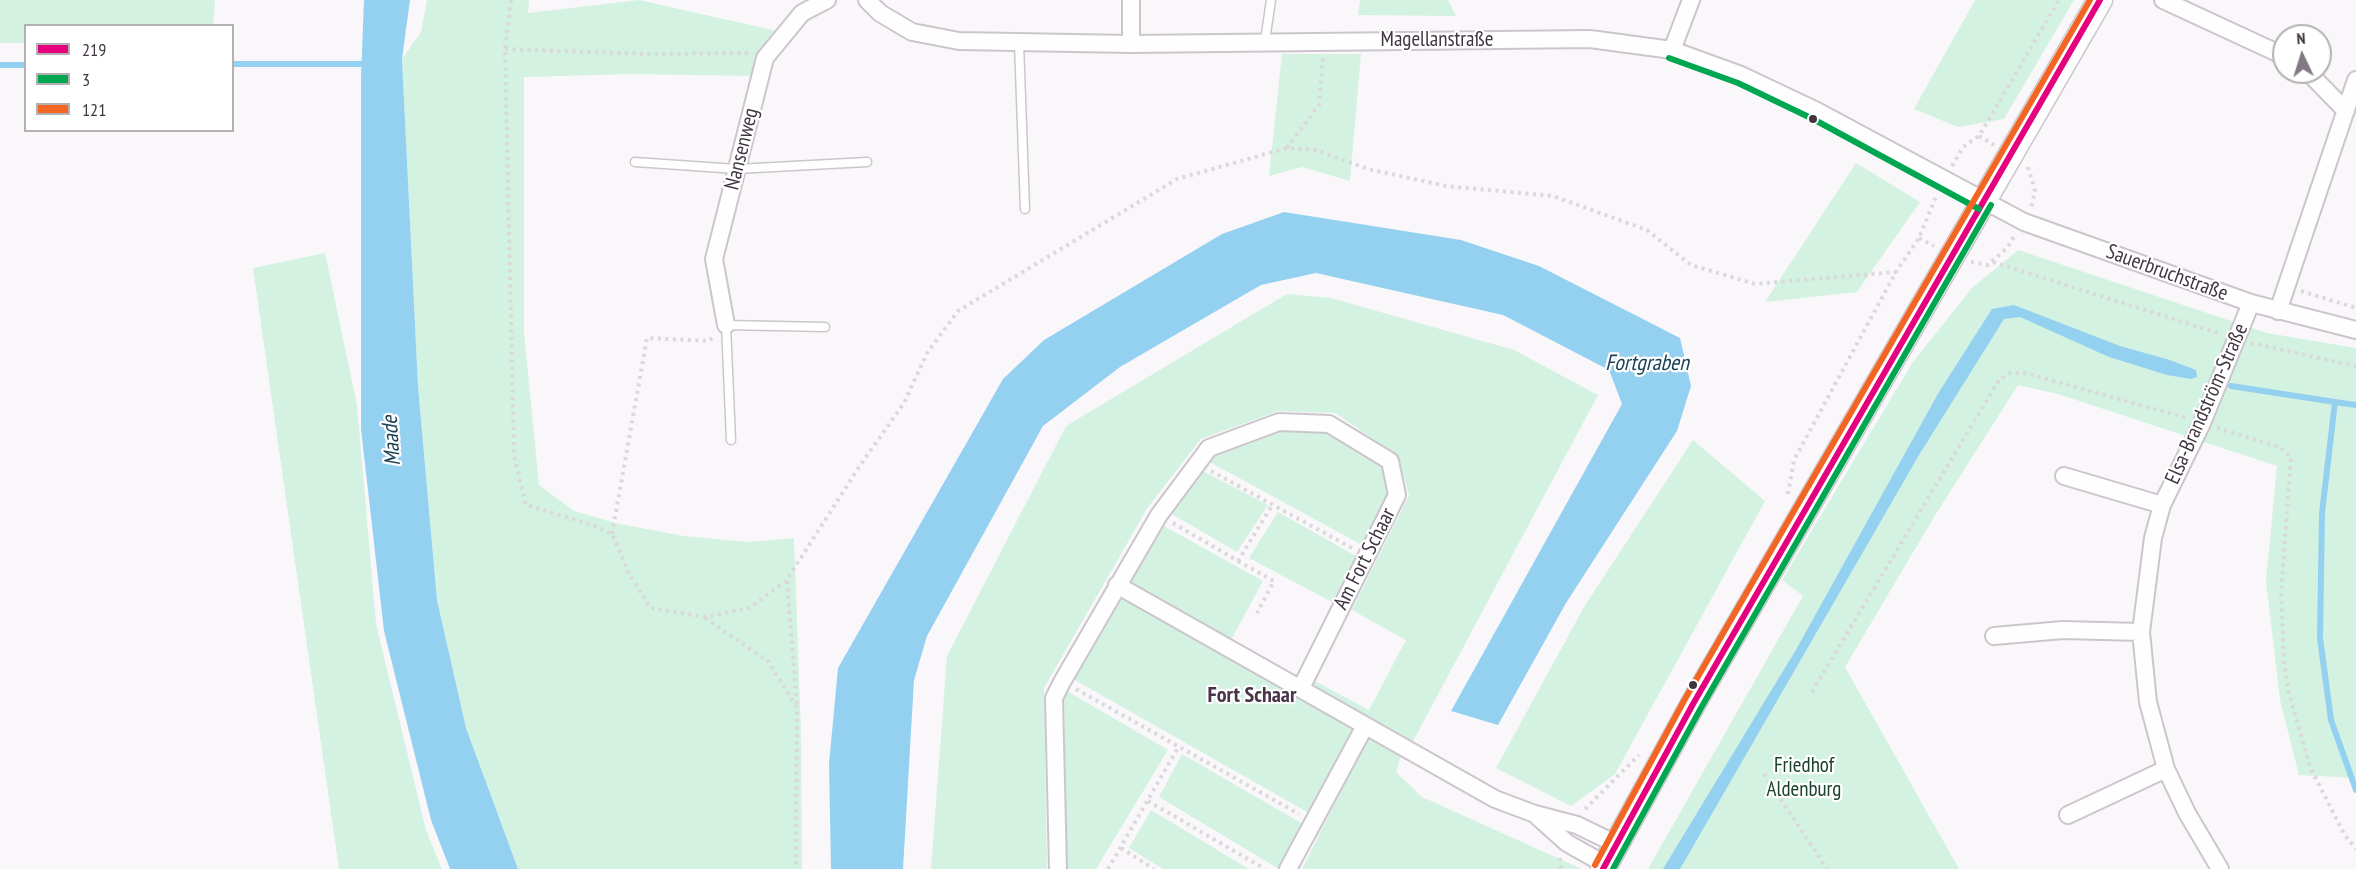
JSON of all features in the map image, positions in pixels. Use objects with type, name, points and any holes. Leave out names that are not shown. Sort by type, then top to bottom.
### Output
[{"type":"main road","points":[[1608,859],[2100,0]]},
{"type":"street","name":"Nansenweg","points":[[726,325],[714,259],[765,58],[802,13],[827,0]]},
{"type":"street","name":"Magellanstraße","points":[[867,0],[880,13],[912,32],[959,41],[1131,44],[1323,40],[1590,39],[1672,50],[1742,75],[1817,111],[1983,201]]},
{"type":"street","points":[[1131,0],[1131,44]]},
{"type":"street","points":[[1672,50],[1691,0]]},
{"type":"street","points":[[2163,0],[2272,50]]},
{"type":"street","points":[[2278,311],[2356,80]]},
{"type":"street","points":[[2320,84],[2346,111]]},
{"type":"street","name":"Sauerbruchstraße","points":[[1983,201],[2024,222],[2251,303],[2356,330]]},
{"type":"street","name":"Elsa-Brandström-Straße","points":[[2220,869],[2187,813],[2166,769],[2148,702],[2141,632],[2153,538],[2162,505],[2202,423],[2251,303]]},
{"type":"street","name":"Am Fort Schaar","points":[[1058,869],[1054,698],[1159,515],[1209,447],[1279,422],[1329,424],[1390,461],[1397,495],[1301,688]]},
{"type":"street","name":"Elsa-Brandström-Straße","points":[[2064,476],[2162,505]]},
{"type":"street","points":[[1117,585],[1495,799],[1535,814],[1577,825],[1608,859]]},
{"type":"street","points":[[1994,636],[2063,630],[2141,632]]},
{"type":"street","points":[[1288,869],[1365,726]]},
{"type":"street","points":[[2068,815],[2166,769]]},
{"type":"street","points":[[1535,814],[1567,843],[1608,859]]},
{"type":"lane","points":[[1265,41],[1271,0]]},
{"type":"lane","points":[[1019,43],[1024,209]]},
{"type":"lane","points":[[635,162],[737,169],[867,162]]},
{"type":"lane","points":[[731,440],[726,325],[825,327]]},
{"type":"path","points":[[511,0],[505,49],[514,455],[526,505],[593,525],[612,534]]},
{"type":"path","points":[[1786,504],[1794,460],[1896,272],[1919,238],[1930,207],[1963,147],[1979,136],[2059,0]]},
{"type":"path","points":[[1287,148],[1319,105],[1323,40]]},
{"type":"path","points":[[505,49],[648,54],[754,53],[765,58]]},
{"type":"path","points":[[726,325],[709,341],[647,338],[612,534],[629,573],[650,608],[705,617],[749,608],[786,581],[859,467],[904,403],[927,353],[958,311],[1177,179],[1287,148],[1316,150],[1368,169],[1446,186],[1553,196],[1647,230],[1691,265],[1755,284],[1896,272]]},
{"type":"path","points":[[1993,262],[2237,340],[2356,366]]},
{"type":"path","points":[[1812,692],[2000,380],[2010,373],[2025,373],[2127,400],[2280,447],[2291,457],[2281,593],[2288,682],[2310,767],[2344,834],[2356,849]]},
{"type":"path","points":[[1197,463],[1366,555]]},
{"type":"path","points":[[1238,561],[1274,504]]},
{"type":"path","points":[[1159,515],[1274,581],[1257,613]]},
{"type":"path","points":[[786,581],[797,708],[796,869]]},
{"type":"path","points":[[705,617],[768,661],[797,708]]},
{"type":"path","points":[[1062,682],[1313,822]]},
{"type":"path","points":[[1108,869],[1179,746]]},
{"type":"path","points":[[1577,825],[1588,804],[1640,754]]},
{"type":"path","points":[[1764,774],[1827,869]]},
{"type":"path","points":[[1148,801],[1265,869]]},
{"type":"path","points":[[1561,869],[1560,855],[1567,843]]},
{"type":"path","points":[[1121,848],[1154,869]]},
{"type":"green space","points":[[0,0],[215,0],[213,24],[24,24],[24,43],[0,43]]},
{"type":"green space","points":[[427,0],[529,0],[528,13],[639,0],[777,31],[751,76],[633,74],[524,77],[524,333],[539,485],[574,511],[620,524],[684,536],[748,542],[794,538],[801,732],[802,869],[518,869],[466,728],[437,600],[418,386],[402,59],[421,32]]},
{"type":"green space","points":[[1360,0],[1448,0],[1456,16],[1358,15]]},
{"type":"green space","points":[[1975,0],[2074,0],[2004,119],[1958,127],[1914,109]]},
{"type":"green space","points":[[1282,54],[1361,54],[1350,181],[1302,167],[1269,176]]},
{"type":"green space","points":[[1856,163],[1920,202],[1857,292],[1765,302]]},
{"type":"green space","name":"Friedhof Aldenburg","points":[[2018,250],[2267,333],[2356,348],[2356,778],[2299,775],[2280,700],[2266,581],[2277,466],[2058,394],[2018,385],[1934,517],[1845,667],[1959,869],[1648,869],[1803,596],[1782,580],[1913,362],[1972,288]]},
{"type":"green space","points":[[325,253],[357,405],[376,624],[426,830],[442,869],[339,869],[253,268]]},
{"type":"green space","points":[[1287,294],[1331,298],[1514,350],[1598,395],[1412,743],[1310,685],[1313,680],[1369,710],[1406,640],[1352,610],[1409,495],[1398,456],[1335,413],[1278,411],[1201,439],[1148,507],[1044,688],[1047,869],[931,869],[947,656],[1066,426]]},
{"type":"green space","points":[[1280,430],[1326,431],[1384,466],[1390,492],[1362,545],[1208,461],[1215,453]]},
{"type":"green space","points":[[1693,440],[1765,501],[1615,774],[1571,806],[1496,768],[1584,607]]},
{"type":"green space","points":[[1199,469],[1268,505],[1237,552],[1170,513]]},
{"type":"green space","points":[[1278,512],[1356,556],[1332,602],[1249,558]]},
{"type":"green space","points":[[1162,525],[1263,581],[1231,640],[1128,582]]},
{"type":"green space","points":[[1120,597],[1355,730],[1309,813],[1073,679]]},
{"type":"green space","points":[[1067,691],[1168,750],[1096,869],[1067,869],[1064,697]]},
{"type":"green space","points":[[1368,736],[1401,756],[1396,772],[1422,797],[1582,869],[1302,869]]},
{"type":"green space","points":[[1182,754],[1303,824],[1279,869],[1159,797]]},
{"type":"green space","points":[[1151,810],[1249,869],[1163,869],[1129,848]]},
{"type":"water","name":"Maade","points":[[364,0],[410,0],[402,59],[418,386],[437,600],[466,728],[518,869],[450,869],[431,820],[384,631],[361,429],[361,76]]},
{"type":"water","name":"Fortgraben","points":[[1284,212],[1461,240],[1539,266],[1680,338],[1691,386],[1677,431],[1566,603],[1498,725],[1451,711],[1622,404],[1609,370],[1503,315],[1316,273],[1261,285],[1120,367],[1043,426],[927,636],[914,680],[903,869],[831,869],[829,764],[838,668],[1003,379],[1044,340],[1222,234]]},
{"type":"water","points":[[2014,305],[2120,346],[2196,370],[2197,377],[2191,379],[2167,375],[2109,357],[2020,317],[2004,319],[1919,455],[1680,869],[1663,869],[1797,648],[1939,392],[1992,309]]},
{"type":"waterway","points":[[234,64],[370,64]]},
{"type":"waterway","points":[[0,65],[24,65]]},
{"type":"waterway","points":[[2231,386],[2335,402],[2322,513],[2320,638],[2331,720],[2356,790]]},
{"type":"waterway","points":[[2335,402],[2356,405]]},
{"type":"transit line","name":"121","points":[[1595,865],[1685,699],[2090,0]]},
{"type":"transit line","name":"219","points":[[1603,869],[1693,704],[2100,0]]},
{"type":"transit line","name":"3","points":[[1669,58],[1738,83],[1813,119],[1979,209]]},
{"type":"transit line","name":"3","points":[[1613,869],[1701,708],[1991,205]]},
{"type":"district","name":"Fort Schaar","points":[[1252,696]]}]
